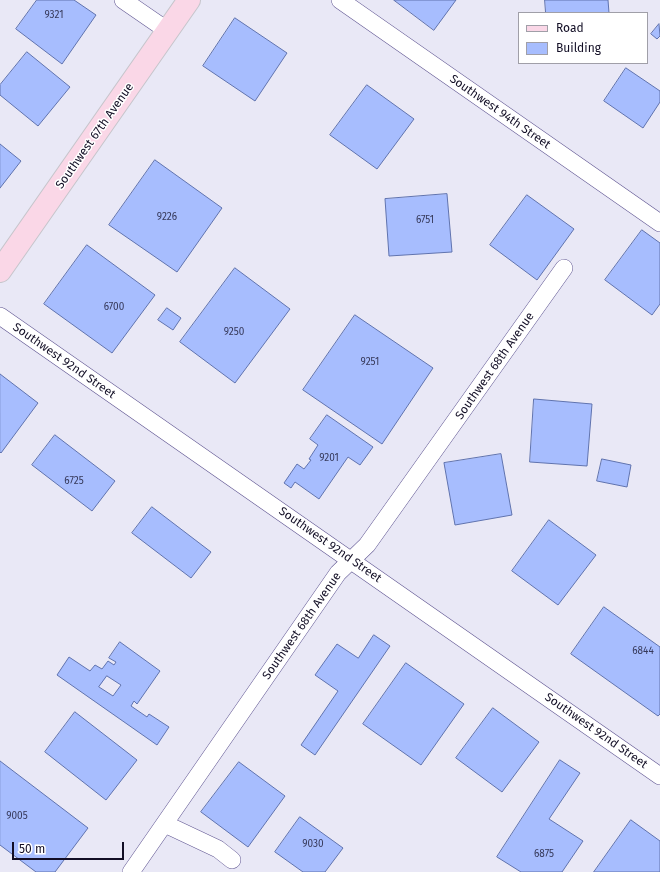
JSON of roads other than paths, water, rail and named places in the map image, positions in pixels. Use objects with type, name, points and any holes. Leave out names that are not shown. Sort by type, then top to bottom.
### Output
[{"type":"main road","name":"Southwest 67th Avenue","points":[[0,271],[189,0]]},
{"type":"street","points":[[123,0],[168,31]]},
{"type":"street","name":"Southwest 94th Street","points":[[340,0],[660,223]]},
{"type":"street","name":"Southwest 68th Avenue","points":[[131,872],[338,572],[367,545],[564,268]]},
{"type":"street","name":"Southwest 92nd Street","points":[[0,316],[660,776]]},
{"type":"street","points":[[165,824],[218,849],[232,860]]}]
